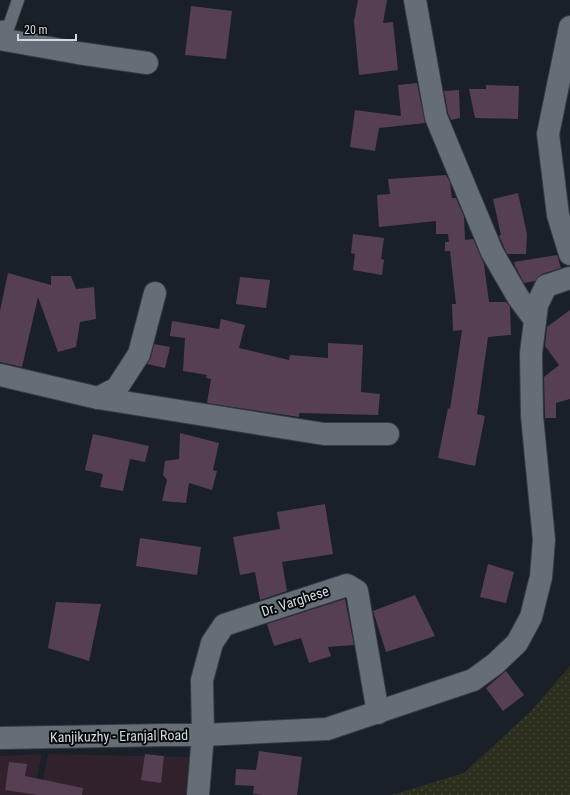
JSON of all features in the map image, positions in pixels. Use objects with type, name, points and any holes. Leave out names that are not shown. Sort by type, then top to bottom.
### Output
[{"type":"street","points":[[415,0],[436,117],[492,252],[518,297],[535,320]]},
{"type":"street","points":[[570,27],[548,134],[558,215],[570,254]]},
{"type":"street","points":[[0,39],[147,64]]},
{"type":"street","points":[[203,735],[327,729],[473,680],[495,664],[517,643],[532,617],[541,577],[544,540],[532,416],[531,353],[537,305],[546,286],[570,278]]},
{"type":"street","points":[[98,398],[117,388],[139,354],[155,293]]},
{"type":"street","points":[[0,375],[98,398],[324,434],[388,434]]},
{"type":"street","name":"Dr. Varghese","points":[[203,735],[202,680],[212,643],[224,625],[347,585],[357,591],[378,713]]},
{"type":"street","name":"Kanjikuzhy - Eranjal Road","points":[[0,738],[203,735],[198,795]]},
{"type":"lane","points":[[0,27],[9,26],[18,0]]},
{"type":"shaded area","points":[[42,754],[33,795],[0,795],[0,756]]},
{"type":"shaded area","points":[[48,754],[189,757],[186,795],[40,795]]},
{"type":"green space","points":[[570,666],[570,795],[392,795],[464,773],[532,710]]},
{"type":"building","points":[[358,0],[387,0],[383,23],[393,22],[398,70],[359,75],[354,21]]},
{"type":"building","points":[[191,6],[232,11],[226,59],[185,55]]},
{"type":"building","points":[[417,83],[425,123],[379,128],[375,151],[350,147],[355,110],[401,116],[398,85]]},
{"type":"building","points":[[486,85],[519,86],[518,119],[475,118],[469,89],[486,89]]},
{"type":"building","points":[[459,90],[460,118],[451,120],[448,113],[444,91]]},
{"type":"building","points":[[446,175],[450,182],[452,198],[456,198],[464,217],[465,240],[473,239],[484,264],[489,302],[506,302],[510,307],[511,335],[488,337],[477,414],[485,416],[475,466],[438,458],[448,408],[450,409],[462,330],[453,331],[452,304],[456,304],[450,251],[445,251],[445,242],[449,242],[448,234],[436,234],[436,221],[379,227],[377,195],[390,194],[388,179]]},
{"type":"building","points":[[518,193],[527,234],[526,254],[507,254],[499,236],[501,235],[493,199]]},
{"type":"building","points":[[353,234],[384,238],[381,259],[384,260],[382,275],[353,270],[355,254],[351,253]]},
{"type":"building","points":[[557,255],[561,268],[542,274],[535,281],[524,283],[514,262]]},
{"type":"building","points":[[8,273],[51,285],[51,276],[71,276],[76,289],[94,287],[96,319],[80,322],[76,347],[58,352],[38,297],[22,367],[0,362],[0,311]]},
{"type":"building","points":[[240,277],[270,280],[266,308],[236,304]]},
{"type":"building","points":[[570,310],[570,399],[556,403],[556,418],[545,418],[544,377],[559,365],[545,346],[547,327]]},
{"type":"building","points":[[221,319],[245,325],[239,348],[289,360],[290,355],[328,358],[328,343],[363,345],[361,392],[380,394],[378,415],[299,413],[299,417],[207,403],[211,379],[206,378],[207,375],[183,371],[185,338],[170,336],[172,321],[219,329]]},
{"type":"building","points":[[154,344],[170,347],[165,368],[147,364],[151,357]]},
{"type":"building","points":[[180,433],[219,443],[213,470],[217,471],[212,490],[189,483],[186,503],[162,501],[167,480],[163,475],[165,461],[179,459]]},
{"type":"building","points":[[93,434],[149,446],[145,462],[130,459],[123,491],[100,487],[103,474],[85,470]]},
{"type":"building","points":[[325,504],[333,554],[282,562],[287,591],[260,600],[255,572],[240,575],[233,537],[280,529],[277,512]]},
{"type":"building","points":[[140,538],[201,547],[197,575],[136,566]]},
{"type":"building","points":[[488,564],[514,572],[506,603],[480,597]]},
{"type":"building","points":[[415,595],[435,636],[386,652],[373,611]]},
{"type":"building","points":[[345,599],[354,645],[328,647],[331,656],[309,663],[301,638],[274,646],[267,624]]},
{"type":"building","points":[[56,602],[101,604],[89,661],[48,648]]},
{"type":"building","points":[[506,671],[524,695],[503,711],[486,688]]},
{"type":"building","points":[[259,751],[302,757],[297,795],[253,794],[254,786],[235,785],[236,769],[256,770]]},
{"type":"building","points":[[145,754],[164,756],[161,783],[141,780]]},
{"type":"building","points":[[9,762],[27,764],[25,776],[83,788],[82,795],[38,795],[5,790]]}]
